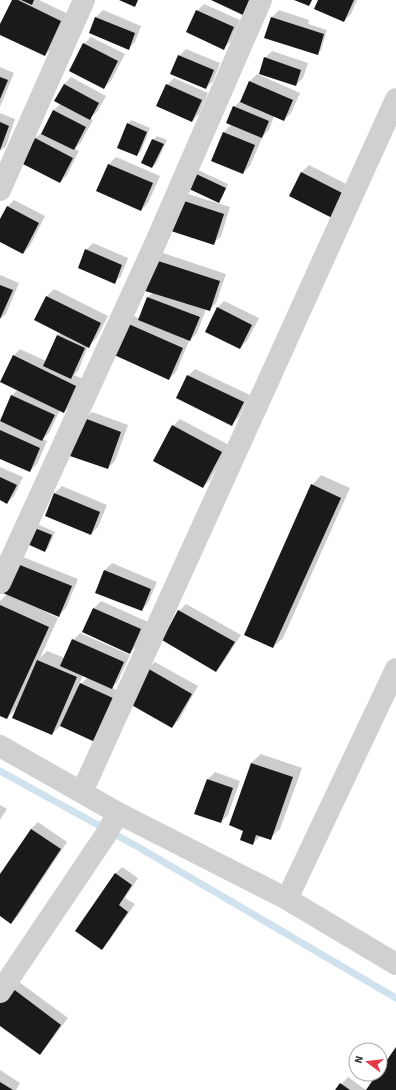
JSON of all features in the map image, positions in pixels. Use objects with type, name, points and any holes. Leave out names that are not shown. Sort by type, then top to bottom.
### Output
[{"type":"street","points":[[0,190],[84,0]]},
{"type":"street","points":[[0,583],[155,244],[260,0]]},
{"type":"street","points":[[82,792],[396,99]]},
{"type":"street","points":[[287,899],[396,669]]},
{"type":"street","points":[[0,746],[82,792],[112,824],[287,899],[396,964]]},
{"type":"street","points":[[0,992],[112,824]]},
{"type":"building","points":[[12,0],[18,0],[61,21],[45,56],[0,35],[0,24]]},
{"type":"building","points":[[21,0],[34,0],[32,5]]},
{"type":"building","points":[[119,0],[138,0],[135,7]]},
{"type":"building","points":[[211,0],[250,0],[243,15]]},
{"type":"building","points":[[294,0],[312,0],[309,6]]},
{"type":"building","points":[[318,0],[354,0],[344,22],[314,9]]},
{"type":"building","points":[[196,10],[234,27],[224,50],[186,32]]},
{"type":"building","points":[[95,17],[135,33],[129,50],[89,33]]},
{"type":"building","points":[[271,17],[324,34],[318,55],[264,38]]},
{"type":"building","points":[[83,43],[118,61],[104,89],[69,71]]},
{"type":"building","points":[[178,55],[214,70],[206,89],[170,74]]},
{"type":"building","points":[[264,57],[301,70],[296,86],[259,74]]},
{"type":"building","points":[[0,77],[8,80],[0,99]]},
{"type":"building","points":[[249,81],[293,100],[284,121],[240,102]]},
{"type":"building","points":[[64,84],[99,103],[90,120],[54,101]]},
{"type":"building","points":[[166,84],[202,100],[192,122],[156,106]]},
{"type":"building","points":[[233,106],[269,121],[262,138],[226,123]]},
{"type":"building","points":[[53,110],[86,127],[74,150],[41,134]]},
{"type":"building","points":[[0,122],[9,126],[0,150]]},
{"type":"building","points":[[127,123],[147,132],[137,156],[117,148]]},
{"type":"building","points":[[223,132],[255,145],[243,174],[211,161]]},
{"type":"building","points":[[35,138],[73,158],[60,183],[21,163]]},
{"type":"building","points":[[152,139],[164,144],[152,168],[141,163]]},
{"type":"building","points":[[108,164],[153,183],[141,211],[96,191]]},
{"type":"building","points":[[192,172],[226,188],[219,203],[185,187]]},
{"type":"building","points":[[301,172],[350,197],[338,221],[289,196]]},
{"type":"building","points":[[181,200],[224,214],[214,245],[171,231]]},
{"type":"building","points":[[7,206],[39,223],[23,254],[0,242],[0,219]]},
{"type":"building","points":[[85,249],[122,265],[115,284],[78,268]]},
{"type":"building","points":[[152,259],[220,281],[210,311],[142,290]]},
{"type":"building","points":[[0,285],[13,290],[0,319]]},
{"type":"building","points":[[46,296],[101,323],[89,348],[34,320]]},
{"type":"building","points":[[147,297],[200,317],[190,341],[138,320]]},
{"type":"building","points":[[217,307],[252,325],[240,349],[205,332]]},
{"type":"building","points":[[124,322],[183,348],[169,380],[110,353]]},
{"type":"building","points":[[57,335],[85,348],[71,379],[43,366]]},
{"type":"building","points":[[13,355],[76,386],[64,413],[0,382]]},
{"type":"building","points":[[187,375],[244,402],[232,426],[176,398]]},
{"type":"building","points":[[11,395],[55,415],[42,441],[0,421]]},
{"type":"building","points":[[84,418],[121,432],[108,469],[70,456]]},
{"type":"building","points":[[172,425],[222,452],[203,488],[153,461]]},
{"type":"building","points":[[0,430],[40,448],[30,472],[0,459]]},
{"type":"building","points":[[0,477],[17,485],[7,504],[0,500]]},
{"type":"building","points":[[311,484],[341,498],[273,648],[244,635]]},
{"type":"building","points":[[54,493],[100,512],[91,535],[45,516]]},
{"type":"building","points":[[32,527],[52,535],[45,552],[25,543]]},
{"type":"building","points":[[15,563],[72,586],[59,617],[3,593]]},
{"type":"building","points":[[104,570],[151,589],[142,611],[95,593]]},
{"type":"building","points":[[0,605],[49,627],[7,719],[0,716]]},
{"type":"building","points":[[93,608],[141,629],[130,654],[82,632]]},
{"type":"building","points":[[178,610],[235,642],[216,672],[162,640]]},
{"type":"building","points":[[72,639],[124,662],[112,689],[60,666]]},
{"type":"building","points":[[37,660],[77,677],[52,735],[12,718]]},
{"type":"building","points":[[147,668],[192,694],[172,728],[128,703]]},
{"type":"building","points":[[80,683],[115,699],[95,742],[60,726]]},
{"type":"building","points":[[251,763],[293,777],[271,840],[256,835],[253,845],[240,840],[243,831],[229,825]]},
{"type":"building","points":[[207,779],[233,788],[221,823],[194,814]]},
{"type":"building","points":[[31,829],[61,849],[11,924],[0,916],[0,874]]},
{"type":"building","points":[[115,873],[132,885],[119,905],[128,912],[102,950],[75,931]]},
{"type":"building","points":[[8,985],[61,1025],[40,1055],[0,1026],[0,996]]},
{"type":"building","points":[[396,1047],[396,1090],[366,1090],[372,1082],[388,1082],[388,1058]]},
{"type":"building","points":[[0,1082],[13,1090],[0,1090]]},
{"type":"building","points":[[340,1083],[350,1090],[335,1090]]},
{"type":"waterway","points":[[0,771],[138,847],[396,998]]}]
